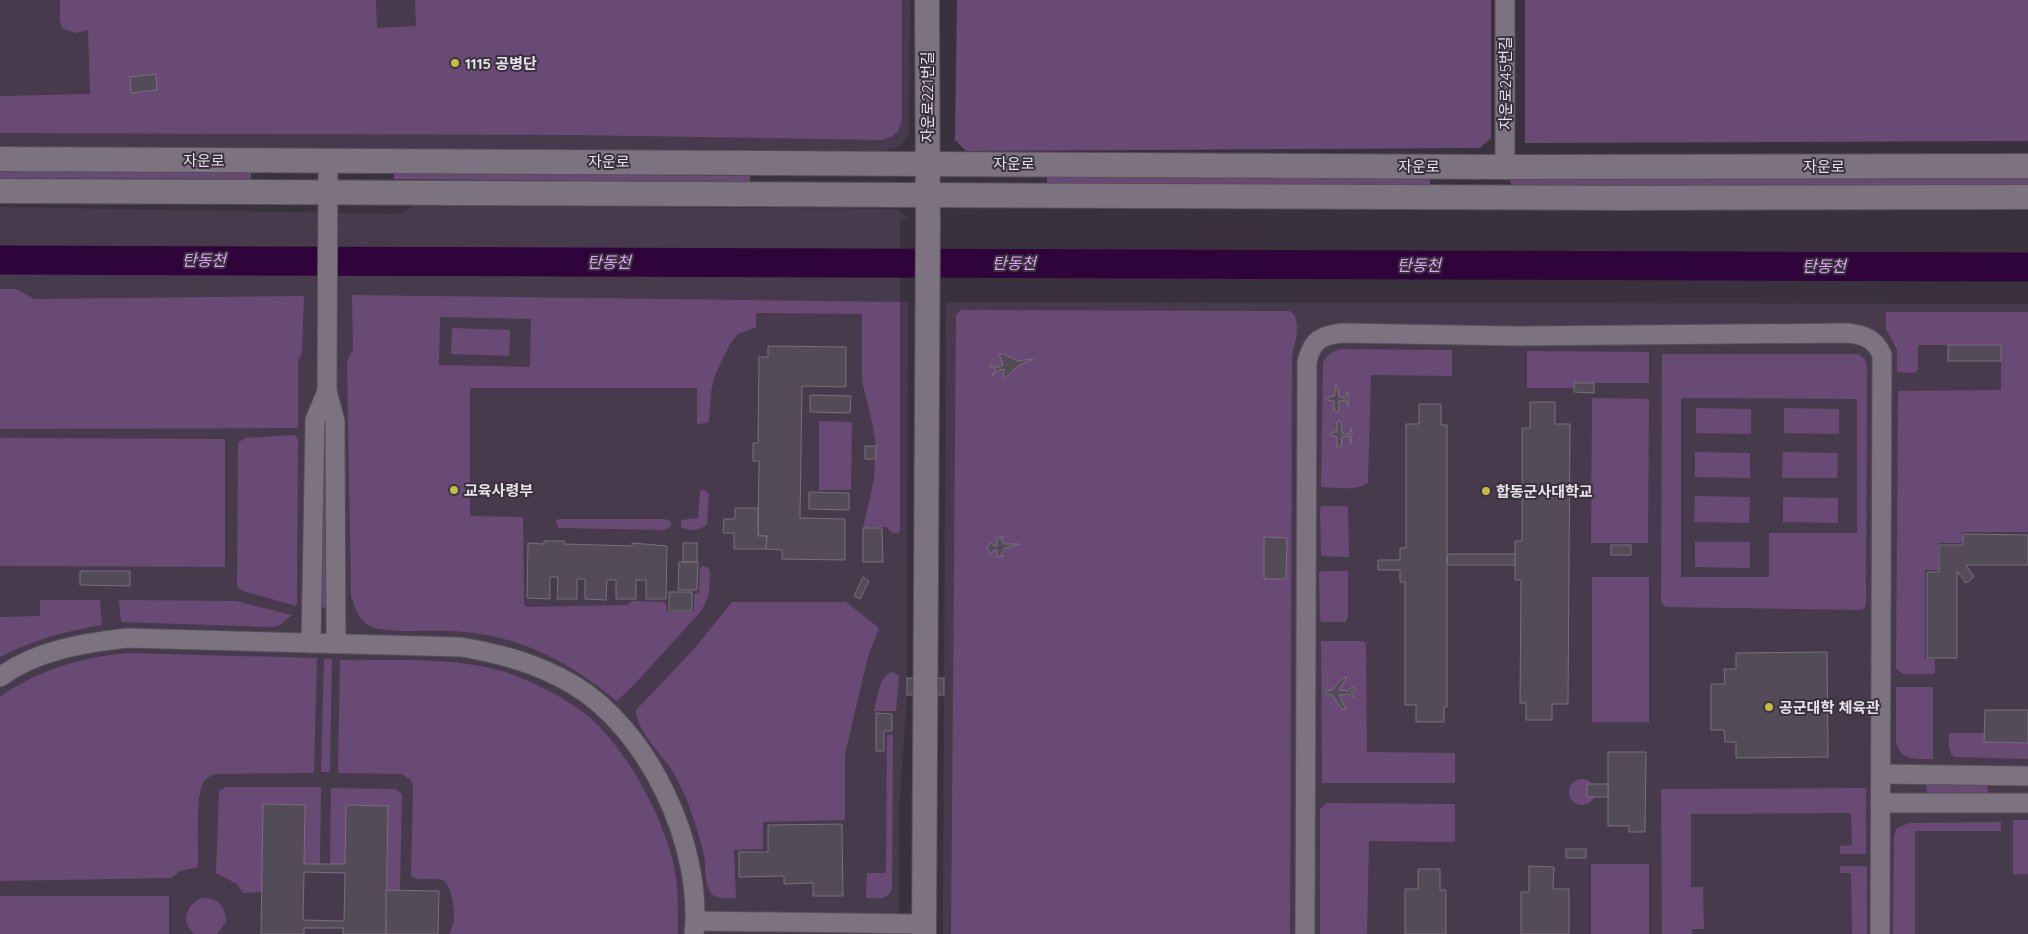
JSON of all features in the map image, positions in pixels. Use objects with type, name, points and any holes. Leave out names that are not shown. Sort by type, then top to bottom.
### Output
[{"type":"street","name":"자운로221번길","points":[[924,929],[928,302],[927,0]]},
{"type":"street","name":"자운로245번길","points":[[1505,0],[1505,167]]},
{"type":"street","name":"자운로","points":[[0,159],[928,162],[1505,167],[2028,166]]},
{"type":"street","points":[[328,160],[327,390],[335,420],[336,643]]},
{"type":"street","name":"자운로","points":[[0,191],[1612,198],[2028,197]]},
{"type":"street","points":[[1305,934],[1307,362],[1310,350],[1315,342],[1331,334],[1516,336],[1848,333],[1871,338],[1878,346],[1882,355],[1880,934]]},
{"type":"street","points":[[311,643],[315,420],[327,390]]},
{"type":"street","points":[[0,677],[43,654],[86,642],[127,638],[461,647],[503,654],[540,667],[573,684],[601,705],[616,720],[662,786],[687,847],[694,880],[695,927],[924,929]]},
{"type":"street","points":[[1881,774],[2028,776]]},
{"type":"street","points":[[1880,803],[2028,803]]},
{"type":"shaded area","name":"1115 공병단","points":[[0,0],[910,0],[909,133],[902,144],[896,148],[882,151],[0,147]]},
{"type":"shaded area","name":"1115 공병단","points":[[60,0],[376,0],[377,28],[416,26],[415,0],[902,0],[902,119],[896,133],[882,140],[574,135],[0,133],[0,96],[90,94],[88,30],[76,33],[63,29],[60,21]]},
{"type":"shaded area","points":[[957,0],[1491,0],[1491,138],[1480,148],[966,151],[955,140]]},
{"type":"shaded area","points":[[1525,0],[2028,0],[2028,141],[1525,143]]},
{"type":"shaded area","points":[[0,171],[251,172],[251,179],[0,178]]},
{"type":"shaded area","points":[[394,172],[750,176],[750,183],[394,179]]},
{"type":"shaded area","points":[[1047,176],[1430,179],[1430,186],[1047,183]]},
{"type":"shaded area","points":[[2028,178],[2028,185],[1514,186],[1510,182],[1511,179]]},
{"type":"shaded area","name":"교육사령부","points":[[415,205],[892,209],[898,210],[906,216],[907,219],[900,219],[900,302],[908,302],[907,695],[899,811],[899,934],[0,934],[0,207],[395,214],[401,213]]},
{"type":"shaded area","points":[[0,289],[16,289],[34,299],[304,296],[302,352],[298,362],[298,428],[0,429]]},
{"type":"shaded area","points":[[352,295],[900,302],[900,531],[893,533],[887,527],[863,528],[874,479],[876,446],[862,381],[862,314],[756,313],[756,327],[738,334],[730,344],[715,375],[711,392],[709,421],[707,423],[697,424],[697,388],[470,388],[470,516],[523,517],[524,605],[527,607],[628,605],[632,601],[664,602],[667,612],[694,612],[694,594],[699,593],[700,568],[703,566],[707,567],[710,571],[709,594],[702,610],[634,685],[617,701],[579,673],[560,662],[540,652],[498,637],[451,631],[374,628],[361,619],[351,597],[347,363],[353,350]],"holes":[[[440,317],[531,319],[530,367],[439,365]]]},
{"type":"shaded area","name":"합동군사대학교","points":[[946,302],[2028,304],[2028,934],[943,934]]},
{"type":"shaded area","points":[[961,310],[1290,311],[1295,316],[1297,333],[1292,359],[1290,934],[951,934],[956,315]]},
{"type":"shaded area","points":[[1886,312],[2028,312],[2028,532],[1962,532],[1962,543],[1938,543],[1938,570],[1925,570],[1925,659],[1935,659],[1935,674],[1903,674],[1896,669],[1898,391],[2001,390],[2001,345],[1918,345],[1918,369],[1915,373],[1897,372],[1897,350],[1886,329]]},
{"type":"shaded area","points":[[452,328],[510,330],[509,356],[451,354]]},
{"type":"shaded area","points":[[1341,349],[1452,350],[1452,376],[1371,375],[1368,482],[1353,488],[1321,487],[1323,362],[1330,354]]},
{"type":"shaded area","points":[[1527,351],[1649,352],[1649,383],[1574,383],[1574,388],[1527,388]]},
{"type":"shaded area","points":[[1662,354],[1858,354],[1865,359],[1867,366],[1866,606],[1862,610],[1666,607],[1661,603]],"holes":[[[1681,398],[1857,399],[1857,533],[1769,533],[1769,577],[1681,577]]]},
{"type":"shaded area","points":[[1592,398],[1649,399],[1648,543],[1591,543]]},
{"type":"shaded area","points":[[1696,408],[1751,409],[1751,434],[1696,433]]},
{"type":"shaded area","points":[[1784,408],[1839,409],[1839,434],[1784,433]]},
{"type":"shaded area","points":[[819,421],[852,422],[851,490],[819,490]]},
{"type":"shaded area","points":[[294,435],[298,439],[296,606],[243,591],[238,588],[237,584],[238,443],[245,438]]},
{"type":"shaded area","points":[[0,438],[225,439],[225,567],[0,566]]},
{"type":"shaded area","points":[[322,442],[328,443],[329,606],[322,608],[319,607]]},
{"type":"shaded area","points":[[1695,452],[1750,453],[1750,478],[1695,477]]},
{"type":"shaded area","points":[[1783,452],[1838,453],[1837,478],[1782,478]]},
{"type":"shaded area","points":[[703,489],[709,494],[707,524],[695,530],[681,527],[681,520],[698,518],[700,491]]},
{"type":"shaded area","points":[[1695,496],[1750,497],[1749,523],[1694,522]]},
{"type":"shaded area","points":[[1783,497],[1838,498],[1838,523],[1783,522]]},
{"type":"shaded area","points":[[1322,506],[1346,506],[1348,508],[1349,557],[1321,556],[1320,508]]},
{"type":"shaded area","points":[[559,519],[665,519],[671,522],[671,526],[665,530],[558,528],[556,521]]},
{"type":"shaded area","points":[[1695,542],[1750,542],[1750,568],[1695,567]]},
{"type":"shaded area","points":[[1323,571],[1348,571],[1348,617],[1346,622],[1322,622],[1320,620],[1319,575]]},
{"type":"shaded area","points":[[1592,577],[1649,577],[1649,722],[1592,722]]},
{"type":"shaded area","points":[[40,600],[100,600],[102,625],[49,637],[0,657],[0,617],[40,616]]},
{"type":"shaded area","points":[[119,600],[236,601],[292,615],[280,625],[272,627],[121,622]]},
{"type":"shaded area","points":[[732,602],[846,602],[879,628],[868,657],[845,754],[845,820],[763,822],[763,849],[734,850],[736,898],[719,898],[711,893],[706,880],[704,855],[687,801],[673,772],[640,726],[636,710],[694,649]]},
{"type":"shaded area","points":[[1321,641],[1362,641],[1366,643],[1367,752],[1455,753],[1455,783],[1322,783]]},
{"type":"shaded area","points":[[128,653],[317,658],[314,773],[216,774],[207,778],[203,783],[199,800],[198,867],[180,871],[171,878],[0,881],[0,697],[29,679],[61,666],[94,658]]},
{"type":"shaded area","points":[[324,659],[332,659],[330,772],[321,772]]},
{"type":"shaded area","points":[[340,660],[437,661],[494,669],[540,686],[583,712],[598,725],[626,760],[639,780],[660,823],[668,843],[675,871],[678,898],[678,934],[449,934],[454,915],[452,897],[448,886],[442,880],[418,879],[411,876],[413,787],[411,780],[401,774],[338,773]]},
{"type":"shaded area","points":[[893,672],[899,676],[896,711],[874,711],[882,682],[888,674]]},
{"type":"shaded area","points":[[1896,687],[1933,687],[1933,759],[1910,758],[1901,753],[1898,748],[1896,742]]},
{"type":"shaded area","points":[[1949,733],[1984,733],[1985,742],[2028,743],[2028,759],[1954,757],[1949,749]]},
{"type":"shaded area","points":[[887,735],[893,735],[892,889],[885,897],[866,898],[867,873],[886,873]]},
{"type":"shaded area","points":[[1582,779],[1591,783],[1595,792],[1591,801],[1582,805],[1573,801],[1569,792],[1573,783]]},
{"type":"shaded area","points":[[1987,782],[1988,794],[1927,795],[1926,783]]},
{"type":"shaded area","points":[[226,787],[321,787],[320,864],[304,864],[305,805],[264,804],[262,892],[243,893],[237,884],[216,873],[219,791]]},
{"type":"shaded area","points":[[331,788],[395,789],[402,794],[400,890],[386,890],[345,864],[330,864]]},
{"type":"shaded area","points":[[1866,788],[1866,854],[1840,854],[1840,846],[1852,845],[1851,813],[1691,814],[1691,887],[1703,887],[1704,929],[1692,929],[1692,934],[1662,934],[1661,789]]},
{"type":"shaded area","points":[[1327,803],[1455,804],[1455,842],[1369,841],[1367,934],[1320,934],[1320,809]]},
{"type":"shaded area","points":[[2013,820],[2028,820],[2028,874],[2013,874]]},
{"type":"shaded area","points":[[2001,822],[2001,831],[1915,831],[1915,934],[1893,934],[1894,836],[1897,828],[1909,823]]},
{"type":"shaded area","points":[[1591,864],[1649,864],[1649,934],[1591,934]]},
{"type":"shaded area","points":[[1840,866],[1867,866],[1867,934],[1852,934],[1851,873],[1840,873]]},
{"type":"shaded area","points":[[0,896],[169,896],[169,934],[0,934]]},
{"type":"shaded area","points":[[201,898],[216,901],[224,911],[226,922],[217,934],[194,934],[187,924],[188,910],[191,905]]},
{"type":"building","points":[[156,74],[157,90],[131,93],[130,77]]},
{"type":"building","points":[[1948,345],[2001,345],[2001,361],[1948,361]]},
{"type":"building","points":[[768,346],[846,347],[846,387],[802,386],[800,518],[845,519],[845,560],[782,559],[782,550],[766,549],[767,536],[758,536],[759,461],[753,461],[753,443],[758,443],[759,357],[768,357]]},
{"type":"building","points":[[999,354],[1004,354],[1018,361],[1033,359],[1018,366],[1003,380],[1004,369],[997,371],[992,376],[996,370],[990,366],[990,364],[997,368],[1003,365]]},
{"type":"building","points":[[1574,383],[1594,383],[1594,393],[1574,392]]},
{"type":"building","points":[[1336,385],[1339,397],[1346,398],[1347,392],[1349,395],[1348,406],[1346,400],[1339,401],[1339,411],[1337,412],[1334,411],[1334,401],[1327,400],[1329,397],[1334,396]]},
{"type":"building","points":[[810,395],[851,396],[850,413],[810,412]]},
{"type":"building","points":[[1530,402],[1555,402],[1555,424],[1570,424],[1568,704],[1552,704],[1552,720],[1526,720],[1526,703],[1520,703],[1521,580],[1515,580],[1515,541],[1522,541],[1522,428],[1530,428]]},
{"type":"building","points":[[1419,404],[1441,404],[1441,425],[1447,425],[1447,707],[1444,707],[1444,722],[1416,722],[1416,705],[1405,705],[1405,582],[1400,582],[1400,570],[1378,570],[1378,560],[1400,560],[1400,548],[1406,548],[1406,424],[1419,424]]},
{"type":"building","points":[[1337,422],[1341,422],[1342,433],[1349,435],[1351,428],[1352,432],[1351,443],[1349,436],[1342,437],[1341,447],[1339,448],[1337,447],[1337,437],[1330,435],[1332,432],[1337,432]]},
{"type":"building","points":[[865,446],[876,446],[876,459],[865,459]]},
{"type":"building","points":[[809,492],[849,493],[849,510],[809,509]]},
{"type":"building","points":[[735,508],[758,508],[758,536],[767,536],[766,549],[734,549],[734,533],[723,533],[724,519],[735,519]]},
{"type":"building","points":[[863,528],[882,528],[883,562],[863,562]]},
{"type":"building","points":[[1963,534],[2028,535],[2028,565],[1966,565],[1974,577],[1966,583],[1957,571],[1957,658],[1927,658],[1927,572],[1939,572],[1939,545],[1963,545]]},
{"type":"building","points":[[1004,537],[1001,539],[1004,544],[1020,544],[1005,548],[1001,555],[1004,556],[997,557],[997,550],[994,550],[991,554],[987,548],[991,543],[994,546],[997,545],[997,538]]},
{"type":"building","points":[[1264,537],[1287,538],[1286,579],[1264,579]]},
{"type":"building","points":[[544,541],[564,541],[564,544],[632,546],[632,543],[667,546],[666,599],[646,599],[646,580],[636,580],[636,599],[616,599],[616,580],[607,580],[606,600],[585,599],[585,579],[577,579],[577,599],[557,599],[558,577],[550,577],[550,599],[527,598],[528,543],[544,544]]},
{"type":"building","points":[[683,543],[697,543],[697,562],[683,562]]},
{"type":"building","points":[[1611,545],[1631,545],[1631,555],[1611,555]]},
{"type":"building","points":[[1448,554],[1515,554],[1515,565],[1447,565]]},
{"type":"building","points":[[679,562],[698,562],[697,590],[678,590]]},
{"type":"building","points":[[80,571],[130,571],[130,586],[80,585]]},
{"type":"building","points":[[863,577],[869,581],[860,599],[854,596]]},
{"type":"building","points":[[669,592],[692,592],[692,611],[669,611]]},
{"type":"building","name":"공군대학 체육관","points":[[1827,652],[1828,757],[1736,758],[1736,742],[1725,742],[1724,730],[1711,730],[1711,684],[1725,684],[1724,669],[1736,669],[1736,653]]},
{"type":"building","points":[[1347,677],[1339,690],[1348,691],[1353,687],[1355,689],[1351,692],[1354,696],[1348,694],[1339,695],[1346,709],[1342,709],[1332,695],[1326,694],[1325,691],[1332,690],[1343,678]]},
{"type":"building","points":[[907,678],[944,678],[944,695],[907,695]]},
{"type":"building","points":[[1985,710],[2028,710],[2028,743],[1984,742]]},
{"type":"building","points":[[876,713],[892,714],[892,731],[884,731],[884,751],[876,751]]},
{"type":"building","points":[[1608,752],[1646,752],[1645,832],[1629,832],[1629,826],[1608,826]]},
{"type":"building","points":[[1587,784],[1608,784],[1608,797],[1587,797]]},
{"type":"building","points":[[263,804],[305,805],[304,864],[345,864],[346,805],[388,806],[386,934],[343,934],[343,928],[304,928],[304,934],[261,934]],"holes":[[[304,872],[345,873],[344,921],[303,920]]]},
{"type":"building","points":[[842,824],[843,896],[813,896],[813,883],[784,884],[784,876],[739,877],[739,852],[768,852],[768,825]]},
{"type":"building","points":[[1566,849],[1586,849],[1586,858],[1566,858]]},
{"type":"building","points":[[1529,866],[1554,867],[1553,889],[1569,889],[1569,934],[1521,934],[1521,892],[1529,892]]},
{"type":"building","points":[[1418,869],[1440,869],[1440,890],[1446,890],[1446,934],[1405,934],[1405,889],[1418,889]]},
{"type":"building","points":[[386,890],[439,891],[438,934],[386,934]]},
{"type":"waterway","name":"탄동천","points":[[0,260],[2028,267]]},
{"type":"place","name":"1115 공병단","points":[[455,63]]},
{"type":"place","name":"교육사령부","points":[[454,490]]},
{"type":"place","name":"합동군사대학교","points":[[1486,491]]},
{"type":"place","name":"공군대학 체육관","points":[[1769,707]]}]
